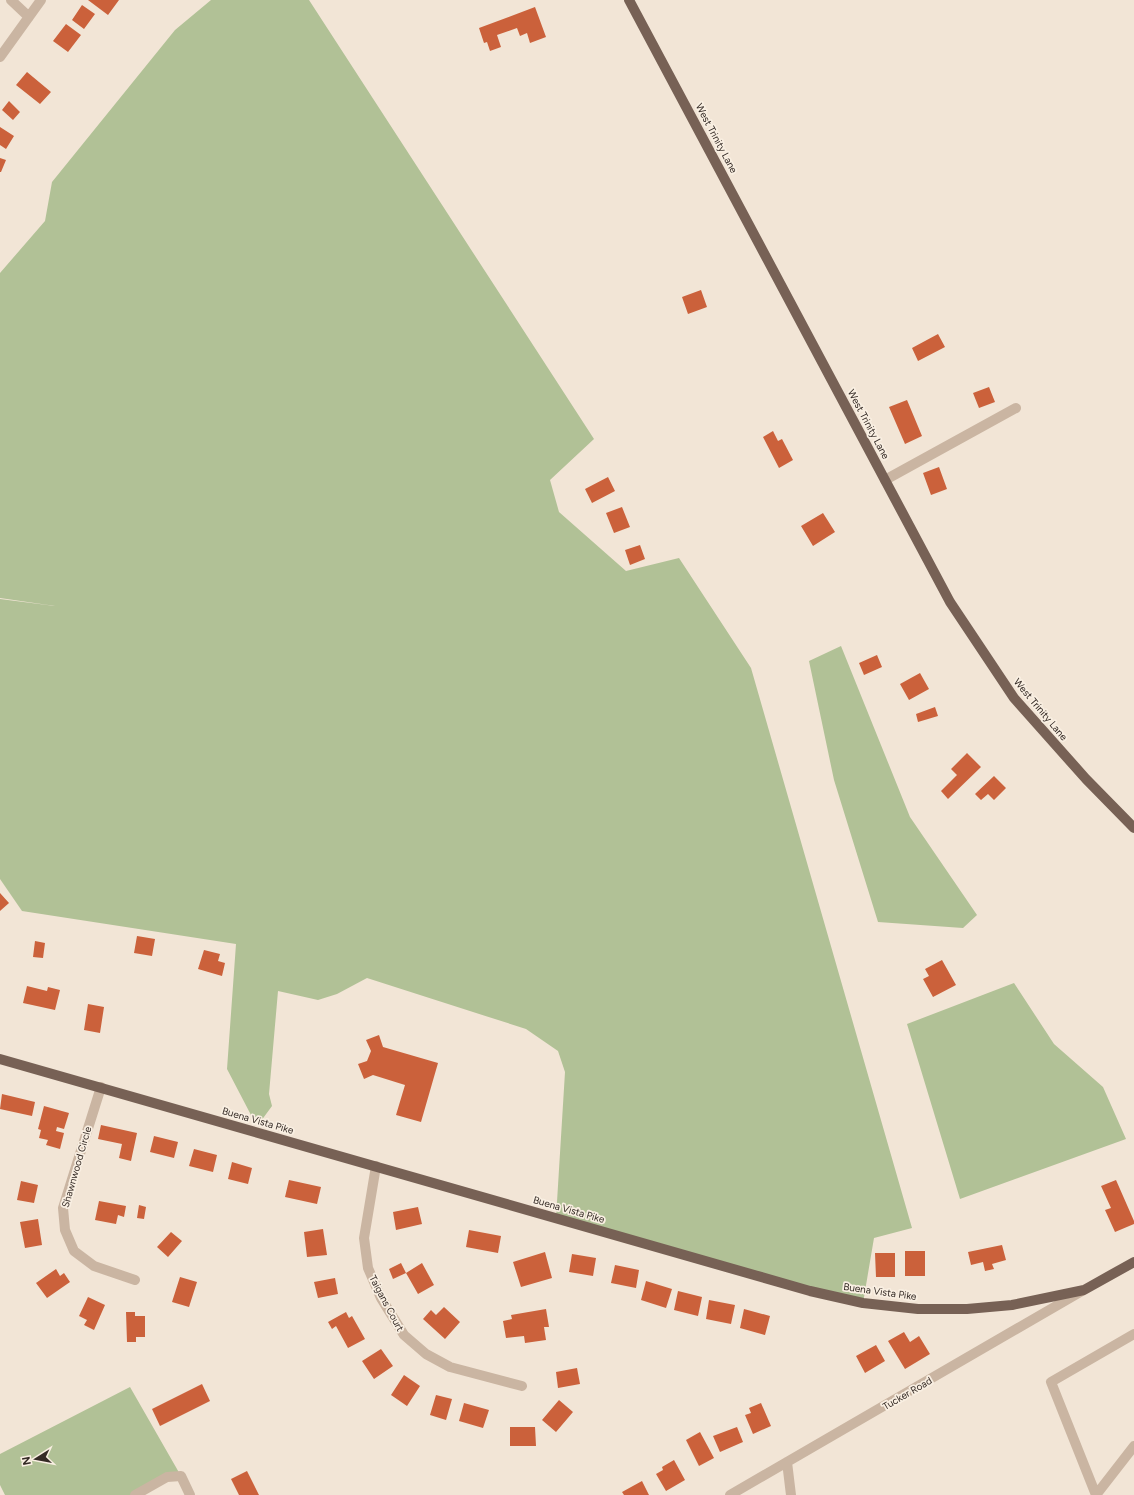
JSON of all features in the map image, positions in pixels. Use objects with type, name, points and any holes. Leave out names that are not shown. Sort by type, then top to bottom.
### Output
[{"type":"main road","name":"West Trinity Lane","points":[[629,0],[950,602],[1014,698],[1086,779],[1134,828]]},
{"type":"main road","name":"Buena Vista Pike","points":[[0,1059],[810,1291],[863,1303],[918,1309],[967,1309],[1012,1305],[1084,1290],[1134,1262]]},
{"type":"street","points":[[11,0],[29,17]]},
{"type":"street","points":[[0,57],[41,0]]},
{"type":"street","points":[[885,480],[1016,408]]},
{"type":"street","name":"Shawnwood Circle","points":[[101,1087],[63,1208],[64,1230],[74,1252],[94,1266],[135,1280]]},
{"type":"street","name":"Taigans Court","points":[[376,1166],[364,1238],[368,1268],[381,1298],[404,1335],[426,1354],[450,1367],[522,1386]]},
{"type":"street","name":"Tucker Road","points":[[730,1495],[1084,1290]]},
{"type":"street","points":[[1095,1495],[1051,1382],[1134,1334]]},
{"type":"street","points":[[1095,1495],[1134,1446]]},
{"type":"street","points":[[787,1462],[791,1495]]},
{"type":"street","points":[[136,1495],[167,1477],[181,1476],[190,1495]]},
{"type":"green space","points":[[211,0],[309,0],[594,439],[550,480],[559,512],[626,571],[679,558],[751,668],[912,1228],[874,1238],[863,1303],[556,1218],[565,1072],[558,1051],[526,1029],[367,978],[337,994],[318,1000],[278,991],[269,1094],[272,1106],[261,1121],[251,1115],[227,1069],[236,944],[22,911],[0,879],[0,599],[55,606],[0,598],[0,273],[45,221],[52,182],[175,30]]},
{"type":"green space","points":[[841,646],[910,817],[977,915],[963,928],[878,922],[834,780],[809,661]]},
{"type":"green space","points":[[1014,983],[1054,1044],[1103,1087],[1126,1139],[960,1199],[907,1024]]},
{"type":"green space","points":[[130,1387],[181,1476],[135,1495],[5,1495],[0,1485],[0,1454]]},
{"type":"building","points":[[88,0],[119,0],[108,15]]},
{"type":"building","points":[[82,5],[95,14],[84,29],[72,20]]},
{"type":"building","points":[[535,7],[546,37],[530,43],[527,33],[520,36],[517,28],[497,35],[501,47],[490,51],[487,42],[484,43],[479,28]]},
{"type":"building","points":[[66,24],[81,35],[68,52],[53,41]]},
{"type":"building","points":[[27,72],[51,92],[40,104],[16,85]]},
{"type":"building","points":[[9,101],[20,112],[13,120],[2,110]]},
{"type":"building","points":[[0,127],[14,136],[6,149],[0,145]]},
{"type":"building","points":[[0,158],[6,160],[1,172],[0,172]]},
{"type":"building","points":[[701,290],[707,307],[688,314],[682,297]]},
{"type":"building","points":[[938,334],[945,347],[918,361],[912,348]]},
{"type":"building","points":[[989,387],[995,402],[979,408],[973,393]]},
{"type":"building","points":[[907,400],[922,436],[905,444],[889,407]]},
{"type":"building","points":[[773,431],[778,441],[782,439],[793,460],[779,468],[763,437]]},
{"type":"building","points":[[939,467],[947,489],[931,495],[923,473]]},
{"type":"building","points":[[608,477],[615,491],[592,503],[585,489]]},
{"type":"building","points":[[622,507],[630,527],[614,533],[606,513]]},
{"type":"building","points":[[823,513],[835,532],[813,546],[801,526]]},
{"type":"building","points":[[640,545],[645,559],[630,565],[625,550]]},
{"type":"building","points":[[877,655],[882,667],[864,675],[859,663]]},
{"type":"building","points":[[920,673],[929,689],[909,700],[900,684]]},
{"type":"building","points":[[935,707],[938,716],[918,722],[916,714]]},
{"type":"building","points":[[967,753],[981,767],[948,799],[941,791],[957,775],[951,769]]},
{"type":"building","points":[[994,776],[1006,788],[994,800],[988,794],[981,800],[975,794]]},
{"type":"building","points":[[0,893],[9,903],[0,911]]},
{"type":"building","points":[[137,936],[155,939],[152,956],[134,953]]},
{"type":"building","points":[[35,941],[45,943],[43,958],[33,957]]},
{"type":"building","points":[[204,950],[220,954],[218,961],[225,963],[222,976],[198,969]]},
{"type":"building","points":[[942,960],[956,985],[933,997],[923,979],[929,976],[925,969]]},
{"type":"building","points":[[27,986],[47,991],[48,987],[60,990],[55,1010],[23,1003]]},
{"type":"building","points":[[88,1004],[104,1007],[100,1033],[84,1030]]},
{"type":"building","points":[[379,1035],[383,1047],[438,1063],[421,1122],[396,1115],[405,1085],[373,1075],[364,1079],[358,1064],[367,1061],[371,1051],[366,1040]]},
{"type":"building","points":[[2,1094],[35,1102],[32,1116],[0,1109]]},
{"type":"building","points":[[44,1106],[69,1113],[64,1129],[57,1127],[56,1131],[64,1133],[60,1149],[46,1145],[48,1140],[39,1138],[41,1130],[38,1129]]},
{"type":"building","points":[[101,1125],[137,1133],[131,1161],[119,1158],[122,1144],[98,1139]]},
{"type":"building","points":[[154,1136],[178,1142],[174,1158],[150,1152]]},
{"type":"building","points":[[194,1149],[217,1155],[213,1172],[189,1166]]},
{"type":"building","points":[[232,1162],[252,1168],[248,1184],[228,1179]]},
{"type":"building","points":[[289,1180],[321,1187],[317,1204],[285,1197]]},
{"type":"building","points":[[1116,1180],[1134,1224],[1115,1232],[1105,1210],[1111,1208],[1101,1186]]},
{"type":"building","points":[[21,1181],[38,1185],[34,1203],[17,1200]]},
{"type":"building","points":[[99,1201],[126,1206],[124,1217],[118,1215],[116,1224],[95,1220]]},
{"type":"building","points":[[139,1205],[146,1207],[144,1219],[137,1218]]},
{"type":"building","points":[[418,1207],[422,1224],[396,1230],[393,1212]]},
{"type":"building","points":[[38,1219],[42,1245],[25,1248],[20,1222]]},
{"type":"building","points":[[323,1229],[327,1255],[307,1257],[304,1232]]},
{"type":"building","points":[[469,1230],[501,1236],[498,1253],[466,1247]]},
{"type":"building","points":[[171,1232],[182,1241],[168,1257],[157,1247]]},
{"type":"building","points":[[1002,1245],[1006,1260],[992,1264],[994,1269],[985,1271],[983,1262],[971,1265],[968,1252]]},
{"type":"building","points":[[905,1251],[925,1251],[925,1276],[905,1276]]},
{"type":"building","points":[[545,1252],[552,1278],[521,1287],[513,1262]]},
{"type":"building","points":[[875,1253],[895,1253],[895,1277],[876,1277]]},
{"type":"building","points":[[572,1254],[596,1258],[593,1276],[569,1272]]},
{"type":"building","points":[[401,1263],[406,1273],[393,1279],[389,1269]]},
{"type":"building","points":[[422,1263],[434,1285],[418,1294],[406,1273]]},
{"type":"building","points":[[615,1265],[639,1270],[636,1288],[611,1283]]},
{"type":"building","points":[[56,1269],[60,1276],[64,1273],[70,1282],[47,1298],[36,1283]]},
{"type":"building","points":[[180,1277],[197,1282],[189,1307],[172,1302]]},
{"type":"building","points":[[335,1278],[338,1294],[318,1298],[314,1282]]},
{"type":"building","points":[[646,1281],[672,1289],[666,1308],[641,1300]]},
{"type":"building","points":[[678,1291],[702,1297],[698,1316],[674,1310]]},
{"type":"building","points":[[88,1297],[105,1305],[94,1330],[84,1325],[87,1320],[79,1316]]},
{"type":"building","points":[[709,1300],[735,1305],[731,1324],[706,1319]]},
{"type":"building","points":[[444,1307],[460,1322],[445,1339],[423,1319],[431,1310],[436,1315]]},
{"type":"building","points":[[546,1309],[549,1327],[544,1327],[546,1340],[525,1343],[524,1336],[506,1338],[503,1321],[512,1319],[511,1315]]},
{"type":"building","points":[[744,1309],[770,1316],[765,1335],[740,1328]]},
{"type":"building","points":[[126,1312],[135,1312],[135,1316],[145,1316],[145,1337],[136,1337],[136,1342],[127,1342]]},
{"type":"building","points":[[346,1312],[349,1318],[352,1316],[365,1339],[348,1348],[336,1326],[332,1329],[328,1322]]},
{"type":"building","points":[[904,1332],[910,1342],[919,1336],[930,1354],[905,1369],[888,1341]]},
{"type":"building","points":[[876,1345],[885,1361],[865,1373],[856,1356]]},
{"type":"building","points":[[381,1349],[393,1366],[374,1379],[362,1361]]},
{"type":"building","points":[[577,1368],[580,1384],[558,1388],[556,1372]]},
{"type":"building","points":[[404,1375],[420,1386],[407,1406],[391,1395]]},
{"type":"building","points":[[202,1384],[210,1401],[160,1426],[152,1409]]},
{"type":"building","points":[[436,1395],[452,1399],[446,1420],[430,1415]]},
{"type":"building","points":[[559,1400],[573,1412],[556,1432],[542,1420]]},
{"type":"building","points":[[464,1403],[489,1410],[483,1428],[459,1421]]},
{"type":"building","points":[[761,1403],[771,1426],[753,1434],[745,1415],[751,1413],[749,1408]]},
{"type":"building","points":[[510,1427],[535,1427],[536,1446],[510,1446]]},
{"type":"building","points":[[737,1427],[743,1442],[720,1452],[713,1436]]},
{"type":"building","points":[[700,1432],[714,1458],[699,1466],[686,1440]]},
{"type":"building","points":[[674,1460],[685,1480],[666,1491],[656,1474],[663,1470],[662,1467]]},
{"type":"building","points":[[247,1471],[259,1495],[239,1495],[231,1479]]},
{"type":"building","points":[[642,1481],[649,1495],[624,1495],[622,1492]]}]
